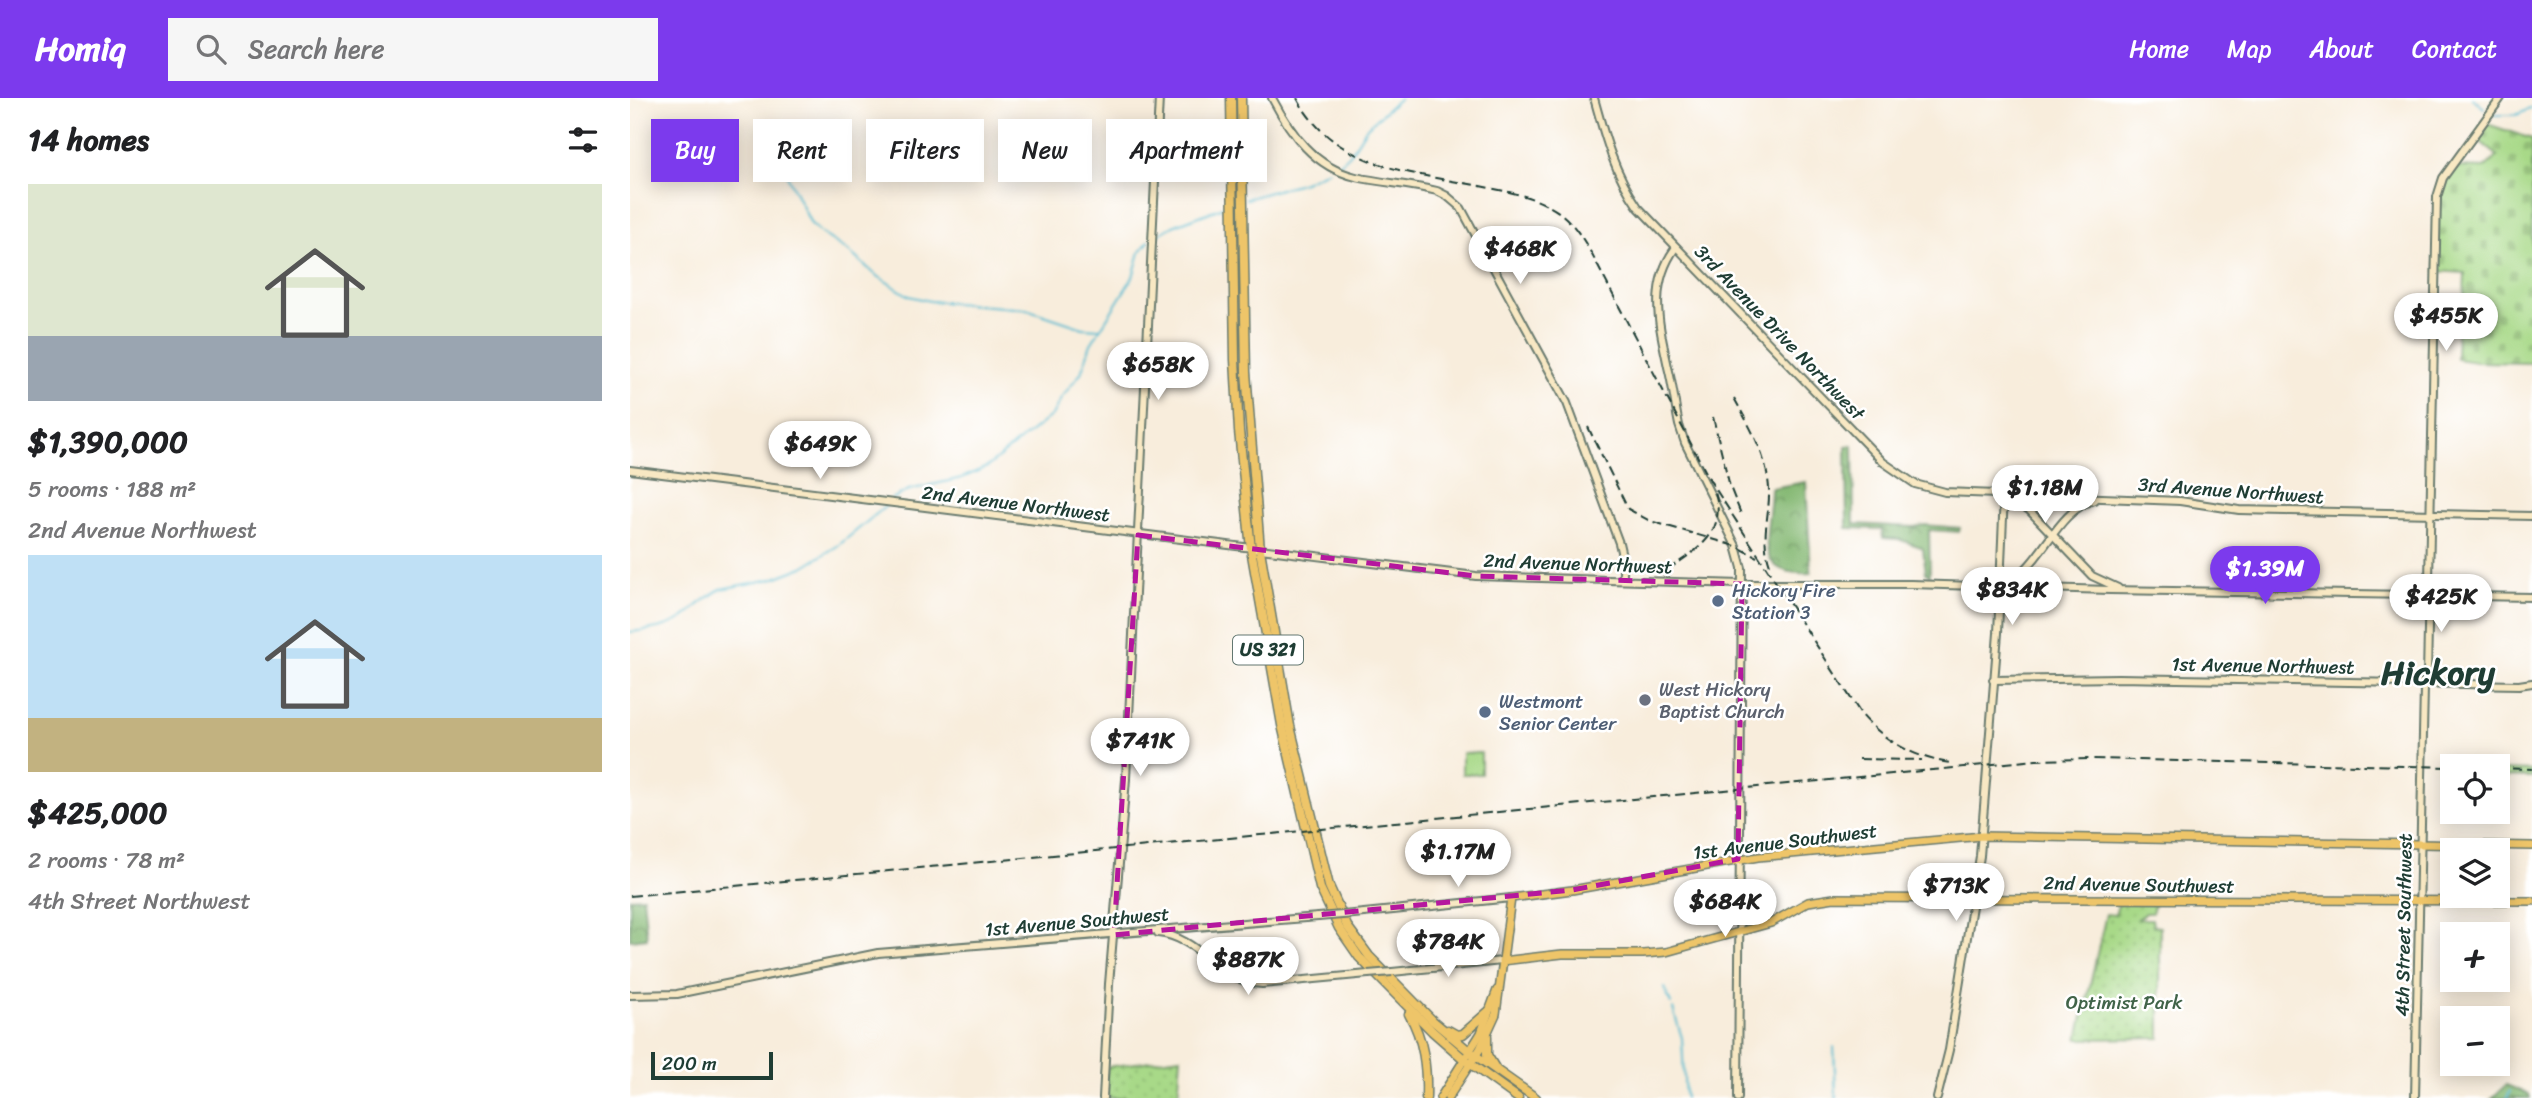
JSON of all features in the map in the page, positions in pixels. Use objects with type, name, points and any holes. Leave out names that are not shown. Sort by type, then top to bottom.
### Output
[{"type":"highway","name":"US 321","points":[[1231,98],[1234,325],[1239,431],[1282,725],[1320,888],[1350,946],[1402,1002],[1518,1098]]},
{"type":"highway","name":"US 321","points":[[1241,98],[1245,360],[1255,549],[1290,726],[1329,886],[1347,926],[1359,943],[1469,1058],[1536,1098]]},
{"type":"highway","points":[[1402,1002],[1421,1039],[1426,1064],[1426,1098]]},
{"type":"highway","points":[[1433,1020],[1452,1033],[1463,1034],[1489,1013]]},
{"type":"highway","points":[[1487,1037],[1487,1055],[1501,1076]]},
{"type":"main road","points":[[1102,1098],[1121,848],[1159,98]]},
{"type":"main road","points":[[1272,98],[1296,137],[1327,166],[1357,177],[1437,191],[1461,208],[1567,403],[1621,550],[1623,580]]},
{"type":"main road","name":"3rd Avenue Drive Northwest","points":[[1594,98],[1612,160],[1622,182],[1638,206],[1882,462],[1905,480],[1928,488]]},
{"type":"main road","name":"4th Street Southwest","points":[[2415,1098],[2437,197],[2439,186],[2501,98]]},
{"type":"main road","points":[[1676,247],[1661,278],[1657,311],[1679,425],[1685,443],[1736,545],[1742,565],[1738,1098]]},
{"type":"main road","name":"2nd Avenue Northwest","points":[[630,470],[1476,576],[1742,584],[1837,583],[2532,597]]},
{"type":"main road","name":"3rd Avenue Northwest","points":[[1928,488],[1945,492],[2185,502],[2239,510],[2532,516]]},
{"type":"main road","points":[[1937,1098],[1951,1037],[1982,836],[2004,494],[2029,510],[2092,576],[2123,589]]},
{"type":"main road","points":[[1999,586],[2024,572],[2078,507],[2103,499]]},
{"type":"main road","points":[[1995,666],[2000,675],[2020,679]]},
{"type":"main road","name":"1st Avenue Northwest","points":[[1993,680],[2118,678],[2519,685],[2532,683]]},
{"type":"main road","name":"1st Avenue Southwest","points":[[630,995],[687,992],[878,953],[1142,933],[1511,898],[1593,887],[1738,859],[1982,836],[2532,846]]},
{"type":"main road","points":[[1448,1098],[1481,1033],[1497,990],[1511,898]]},
{"type":"main road","name":"2nd Avenue Southwest","points":[[1142,933],[1161,933],[1182,939],[1232,976],[1253,984],[1562,954],[1655,954],[1771,923],[1800,905],[1819,899],[2532,901]]},
{"type":"main road","points":[[1440,1098],[1487,1037],[1498,1003],[1497,990]]},
{"type":"highlighted area","points":[[1138,535],[1476,576],[1742,584],[1738,859],[1572,890],[1114,935]]},
{"type":"green space","points":[[2487,124],[2532,139],[2532,363],[2456,359],[2457,331],[2463,331],[2465,273],[2436,271],[2438,206],[2443,186],[2455,167],[2484,168],[2498,156],[2476,138]]},
{"type":"green space","points":[[1853,445],[1854,524],[1960,528],[1959,532],[1929,530],[1930,576],[1926,573],[1921,547],[1898,539],[1883,538],[1882,529],[1847,528],[1846,446]]},
{"type":"green space","points":[[1806,482],[1811,573],[1791,572],[1778,567],[1770,559],[1767,548],[1771,488]]},
{"type":"green space","points":[[1462,753],[1481,753],[1481,774],[1462,774]]},
{"type":"green space","points":[[2510,770],[2532,771],[2532,777],[2510,776]]},
{"type":"green space","points":[[643,897],[647,938],[630,940],[630,898]]},
{"type":"green space","name":"Optimist Park","points":[[2119,902],[2155,903],[2152,913],[2145,913],[2138,919],[2152,919],[2153,926],[2160,927],[2160,1038],[2078,1039],[2106,914],[2115,915]]},
{"type":"green space","points":[[1181,1057],[1178,1098],[1105,1098],[1107,1067]]},
{"type":"green space","points":[[2506,1085],[2529,1094],[2530,1098],[2492,1098]]},
{"type":"waterway","points":[[1337,166],[1350,154],[1367,127],[1400,98]]},
{"type":"waterway","points":[[2472,98],[2484,108]]},
{"type":"waterway","points":[[2494,115],[2516,115],[2532,108]]},
{"type":"waterway","points":[[1246,199],[1304,182],[1329,170]]},
{"type":"waterway","points":[[790,182],[811,224],[876,275],[909,296],[930,301],[1026,309],[1083,328],[1100,329]]},
{"type":"waterway","points":[[1156,236],[1173,226],[1231,204]]},
{"type":"waterway","points":[[892,499],[909,490],[962,478],[987,467],[1052,415],[1081,373],[1091,344],[1133,277],[1140,252],[1149,241]]},
{"type":"waterway","points":[[630,632],[658,628],[678,621],[721,589],[772,579],[803,567],[839,545],[886,506]]},
{"type":"waterway","points":[[1664,988],[1671,1004]]},
{"type":"waterway","points":[[1673,1009],[1682,1038],[1685,1098]]},
{"type":"waterway","points":[[1834,1047],[1836,1098]]},
{"type":"waterway","points":[[2507,1098],[2510,1091]]},
{"type":"railway","points":[[1297,98],[1314,122],[1333,141],[1356,155],[1408,172],[1526,197],[1544,203],[1569,221],[1590,251],[1711,482],[1861,714],[1901,747],[1937,761],[1950,763]]},
{"type":"railway","points":[[1734,398],[1757,442],[1768,477],[1766,545],[1770,565]]},
{"type":"railway","points":[[1713,417],[1730,487],[1741,514]]},
{"type":"railway","points":[[1588,427],[1628,509],[1650,521],[1736,546],[1757,557]]},
{"type":"railway","points":[[1667,570],[1699,548],[1713,530],[1718,507],[1715,492]]},
{"type":"railway","points":[[1859,759],[1922,760]]},
{"type":"railway","points":[[630,896],[2036,760],[2440,767]]},
{"type":"railway","points":[[2510,768],[2532,769]]},
{"type":"place","name":"Hickory Fire Station 3","points":[[1718,601]]},
{"type":"place","name":"West Hickory Baptist Church","points":[[1645,700]]},
{"type":"place","name":"Westmont Senior Center","points":[[1485,712]]},
{"type":"district","name":"Hickory","points":[[2438,672]]}]
